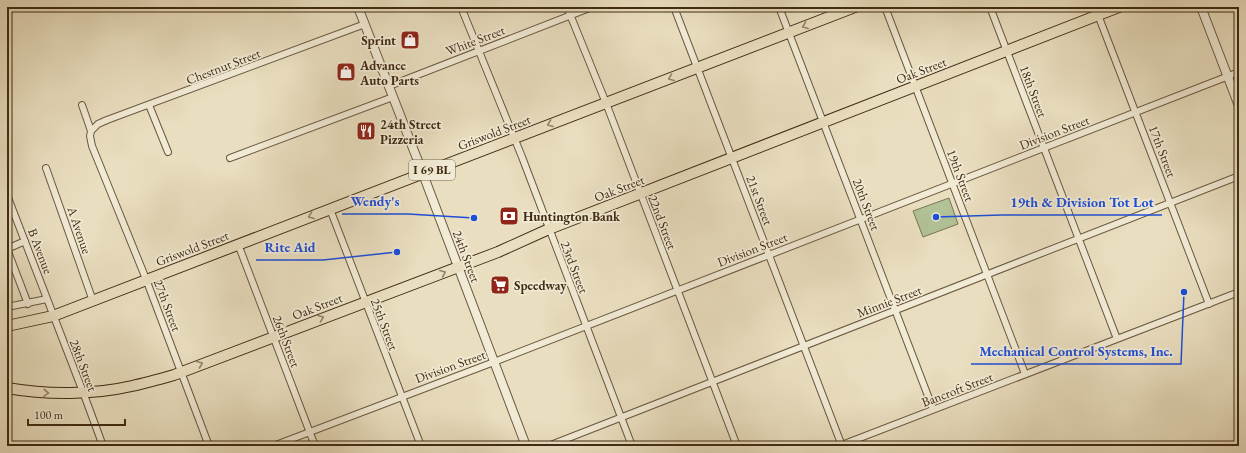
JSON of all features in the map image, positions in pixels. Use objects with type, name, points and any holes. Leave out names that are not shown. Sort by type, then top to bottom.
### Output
[{"type":"main road","name":"Griswold Street","points":[[7,326],[53,316],[855,7]]},
{"type":"main road","name":"Oak Street","points":[[7,388],[43,393],[107,390],[131,386],[181,372],[498,252],[549,229],[1007,50],[1097,11],[1119,7]]},
{"type":"street","name":"24th Street","points":[[358,7],[526,446]]},
{"type":"street","name":"23rd Street","points":[[461,7],[514,138],[632,446]]},
{"type":"street","name":"22nd Street","points":[[567,7],[606,103],[737,446]]},
{"type":"street","name":"White Street","points":[[389,86],[592,7]]},
{"type":"street","name":"21st Street","points":[[674,7],[841,446]]},
{"type":"street","name":"20th Street","points":[[779,7],[933,409]]},
{"type":"street","name":"19th Street","points":[[885,7],[1025,374]]},
{"type":"street","name":"18th Street","points":[[990,7],[1117,339]]},
{"type":"street","points":[[1200,7],[1239,106]]},
{"type":"street","name":"17th Street","points":[[1097,11],[1209,304]]},
{"type":"street","name":"Chestnut Street","points":[[91,131],[98,124],[107,120],[365,24]]},
{"type":"street","name":"Division Street","points":[[273,446],[494,362],[1239,72]]},
{"type":"street","points":[[230,158],[393,97]]},
{"type":"street","name":"27th Street","points":[[82,105],[91,131],[90,136],[92,146],[146,279],[209,446]]},
{"type":"street","points":[[149,105],[168,152]]},
{"type":"street","name":"A Avenue","points":[[46,168],[93,300]]},
{"type":"street","name":"Minnie Street","points":[[548,446],[1239,176]]},
{"type":"street","name":"B Avenue","points":[[7,195],[53,316]]},
{"type":"street","name":"25th Street","points":[[330,209],[421,446]]},
{"type":"street","points":[[25,241],[7,249],[28,304]]},
{"type":"street","name":"26th Street","points":[[238,244],[315,446]]},
{"type":"street","name":"Bancroft Street","points":[[841,446],[933,409],[1239,292]]},
{"type":"street","points":[[7,308],[47,299]]},
{"type":"street","name":"28th Street","points":[[53,316],[83,392],[102,446]]},
{"type":"green space","points":[[949,198],[958,224],[923,237],[913,211]]},
{"type":"place","name":"Sprint","points":[[410,40]]},
{"type":"place","name":"Advance Auto Parts","points":[[346,72]]},
{"type":"place","name":"24th Street Pizzeria","points":[[366,131]]},
{"type":"place","name":"Huntington Bank","points":[[509,216]]},
{"type":"place","name":"19th & Division Tot Lot","points":[[936,217]]},
{"type":"place","name":"Wendy's","points":[[474,218]]},
{"type":"place","name":"Rite Aid","points":[[397,252]]},
{"type":"place","name":"Speedway","points":[[500,285]]},
{"type":"place","name":"Mechanical Control Systems, Inc.","points":[[1184,292]]}]
